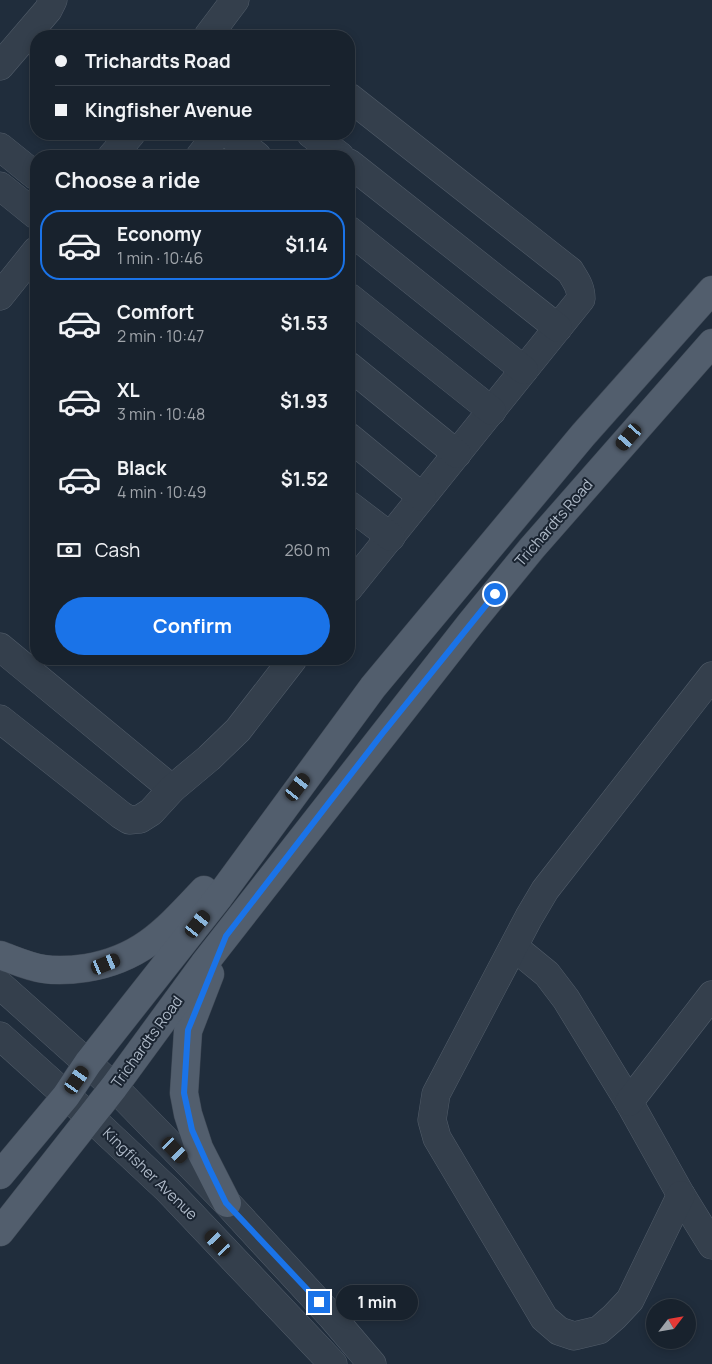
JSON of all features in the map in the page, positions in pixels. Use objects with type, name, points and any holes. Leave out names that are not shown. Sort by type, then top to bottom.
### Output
[{"type":"main road","name":"Trichardts Road","points":[[0,1175],[66,1096],[88,1063],[219,897],[372,687],[583,434],[712,290]]},
{"type":"main road","name":"Trichardts Road","points":[[0,1232],[114,1086],[226,936],[382,734],[520,563],[712,343]]},
{"type":"main road","points":[[0,955],[43,969],[67,970],[106,964],[134,953],[156,938],[229,866],[256,845]]},
{"type":"main road","points":[[226,936],[188,1030],[184,1093],[188,1114],[199,1148],[226,1203]]},
{"type":"street","points":[[31,30],[48,10],[53,0]]},
{"type":"street","points":[[212,30],[235,0]]},
{"type":"street","points":[[0,66],[30,31]]},
{"type":"street","points":[[355,102],[570,271],[581,290],[581,299],[355,581]]},
{"type":"street","points":[[117,150],[126,140]]},
{"type":"street","points":[[205,150],[212,140]]},
{"type":"street","points":[[237,140],[249,150]]},
{"type":"street","points":[[320,140],[332,150]]},
{"type":"street","points":[[0,147],[30,171]]},
{"type":"street","points":[[355,168],[558,328]]},
{"type":"street","points":[[0,186],[30,210]]},
{"type":"street","points":[[355,235],[524,370]]},
{"type":"street","points":[[0,296],[30,258]]},
{"type":"street","points":[[355,302],[492,411]]},
{"type":"street","points":[[355,371],[458,454]]},
{"type":"street","points":[[355,442],[422,497]]},
{"type":"street","points":[[355,510],[390,537]]},
{"type":"street","points":[[0,647],[172,789]]},
{"type":"street","points":[[0,719],[120,815],[128,820],[140,819],[151,812],[172,789],[209,758],[238,730],[288,665]]},
{"type":"street","points":[[682,1195],[630,1300],[599,1330],[574,1336],[559,1331],[544,1318],[437,1138],[432,1120],[436,1094],[528,917],[545,890],[712,676]]},
{"type":"street","points":[[514,947],[547,974],[566,999],[629,1102],[712,1245]]},
{"type":"street","points":[[0,984],[114,1086],[332,1317],[372,1364]]},
{"type":"street","points":[[629,1102],[712,995]]},
{"type":"street","name":"Kingfisher Avenue","points":[[0,1036],[168,1190],[333,1364]]},
{"type":"route","points":[[319,1302],[226,1203],[199,1148],[192,1130],[184,1093],[188,1030],[226,936],[382,734],[495,594]]}]
